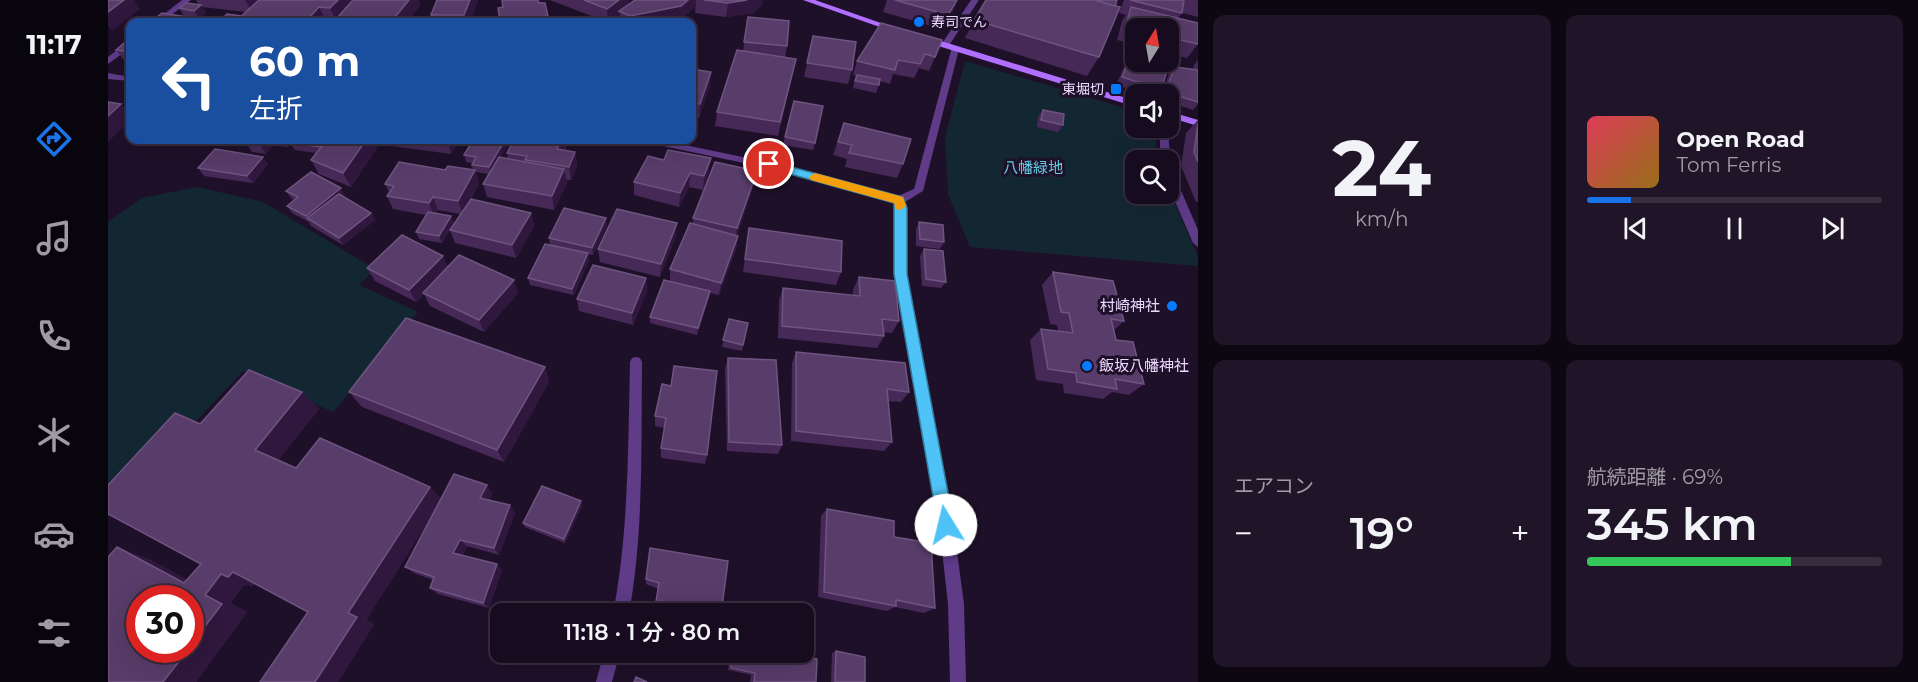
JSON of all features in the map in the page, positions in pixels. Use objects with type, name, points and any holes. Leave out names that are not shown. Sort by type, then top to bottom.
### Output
[{"type":"street","points":[[163,18],[187,0]]},
{"type":"street","points":[[807,0],[902,31]]},
{"type":"street","points":[[945,45],[975,0]]},
{"type":"street","points":[[913,35],[1125,101]]},
{"type":"street","points":[[108,62],[126,47]]},
{"type":"street","points":[[668,144],[791,170],[899,200],[918,191],[955,49]]},
{"type":"street","points":[[108,76],[126,78]]},
{"type":"street","points":[[1179,117],[1198,123]]},
{"type":"street","points":[[1179,198],[1198,243]]},
{"type":"street","points":[[899,200],[901,274],[945,515],[957,603],[958,682]]},
{"type":"street","points":[[624,603],[634,501],[636,362]]},
{"type":"street","points":[[604,682],[609,663]]},
{"type":"green space","name":"八幡緑地","points":[[965,61],[1125,108],[1125,138],[1156,138],[1156,150],[1125,150],[1125,204],[1175,204],[1198,257],[1198,266],[970,247],[948,194],[945,138]]},
{"type":"green space","points":[[198,187],[263,202],[375,269],[359,285],[418,312],[333,412],[243,371],[108,515],[108,222],[142,198]]},
{"type":"building","points":[[108,0],[124,0],[108,12]]},
{"type":"building","points":[[259,0],[338,0],[330,8],[319,7],[309,18],[239,18]]},
{"type":"building","points":[[353,0],[409,0],[394,18],[338,17]]},
{"type":"building","points":[[437,0],[470,0],[464,15],[431,15]]},
{"type":"building","points":[[502,0],[538,0],[539,3],[545,3],[548,16],[500,18],[498,8],[503,7]]},
{"type":"building","points":[[584,0],[619,0],[607,9]]},
{"type":"building","points":[[635,0],[688,0],[681,6],[630,16],[619,11]]},
{"type":"building","points":[[704,0],[747,0],[728,3]]},
{"type":"building","points":[[895,0],[957,0],[948,15]]},
{"type":"building","points":[[986,0],[1095,0],[1120,7],[1099,57],[974,20]]},
{"type":"building","points":[[1095,0],[1117,0],[1115,6]]},
{"type":"building","points":[[1130,0],[1184,0],[1182,13]]},
{"type":"building","points":[[186,3],[201,5],[194,11],[179,8]]},
{"type":"building","points":[[1131,7],[1177,18],[1128,18]]},
{"type":"building","points":[[162,13],[194,18],[156,18]]},
{"type":"building","points":[[227,14],[242,16],[240,18],[223,18]]},
{"type":"building","points":[[748,17],[789,21],[787,46],[744,42]]},
{"type":"building","points":[[1179,18],[1198,23],[1198,44],[1179,40]]},
{"type":"building","points":[[881,23],[942,40],[935,57],[925,54],[920,64],[898,60],[895,70],[857,61]]},
{"type":"building","points":[[813,36],[856,42],[852,70],[807,63]]},
{"type":"building","points":[[126,41],[126,51],[116,50]]},
{"type":"building","points":[[737,50],[796,59],[780,122],[717,112]]},
{"type":"building","points":[[1179,68],[1198,70],[1198,102],[1179,96],[1179,84],[1168,84],[1173,72],[1179,72]]},
{"type":"building","points":[[696,70],[711,72],[700,104],[696,104]]},
{"type":"building","points":[[1125,70],[1125,72],[1167,72],[1163,84],[1143,84],[1122,77]]},
{"type":"building","points":[[857,75],[880,79],[879,85],[855,81]]},
{"type":"building","points":[[794,101],[823,106],[815,143],[785,137]]},
{"type":"building","points":[[108,102],[121,104],[108,116]]},
{"type":"building","points":[[1043,110],[1064,114],[1063,125],[1041,120]]},
{"type":"building","points":[[844,123],[911,139],[903,164],[849,153],[852,145],[838,142]]},
{"type":"building","points":[[1198,123],[1198,162],[1194,152]]},
{"type":"building","points":[[298,144],[324,144],[321,147]]},
{"type":"building","points":[[324,144],[363,144],[343,173],[311,160]]},
{"type":"building","points":[[471,144],[503,144],[489,167],[472,165],[476,157],[464,155]]},
{"type":"building","points":[[512,144],[559,144],[557,149],[575,152],[569,167],[525,160],[527,156],[507,153]]},
{"type":"building","points":[[215,149],[263,157],[247,176],[198,168]]},
{"type":"building","points":[[668,150],[711,158],[704,176],[690,173],[680,193],[634,182],[648,156],[664,160]]},
{"type":"building","points":[[499,157],[564,169],[552,196],[483,184]]},
{"type":"building","points":[[399,162],[445,170],[448,166],[475,170],[458,201],[433,197],[429,203],[387,196],[394,186],[385,184]]},
{"type":"building","points":[[715,162],[757,171],[737,228],[693,218]]},
{"type":"building","points":[[311,172],[341,188],[306,216],[287,206],[298,197],[286,191]]},
{"type":"building","points":[[339,194],[371,213],[339,238],[307,218]]},
{"type":"building","points":[[471,199],[531,213],[512,245],[450,230]]},
{"type":"building","points":[[564,208],[606,218],[592,248],[549,238]]},
{"type":"building","points":[[617,209],[677,223],[661,264],[598,249]]},
{"type":"building","points":[[428,212],[451,216],[439,236],[416,232]]},
{"type":"building","points":[[919,222],[943,225],[944,242],[920,239]]},
{"type":"building","points":[[690,223],[738,236],[721,283],[670,269]]},
{"type":"building","points":[[749,228],[842,241],[841,272],[745,259]]},
{"type":"building","points":[[402,235],[443,256],[409,290],[367,268]]},
{"type":"building","points":[[545,244],[588,253],[572,289],[528,278]]},
{"type":"building","points":[[924,249],[943,251],[946,282],[926,279]]},
{"type":"building","points":[[459,255],[514,280],[479,320],[423,293]]},
{"type":"building","points":[[593,265],[646,278],[632,313],[577,299]]},
{"type":"building","points":[[1053,272],[1113,281],[1124,321],[1111,319],[1116,340],[1133,342],[1144,384],[1115,379],[1117,389],[1077,382],[1076,373],[1048,369],[1041,329],[1073,333],[1069,313],[1061,312]]},
{"type":"building","points":[[859,277],[895,281],[899,321],[882,319],[884,336],[782,326],[783,288],[860,296]]},
{"type":"building","points":[[664,280],[710,291],[698,328],[650,317]]},
{"type":"building","points":[[406,318],[545,367],[497,450],[349,392]]},
{"type":"building","points":[[729,319],[748,323],[743,345],[723,340]]},
{"type":"building","points":[[796,352],[905,363],[909,392],[887,389],[892,442],[796,431]]},
{"type":"building","points":[[728,358],[776,360],[782,445],[729,442]]},
{"type":"building","points":[[674,366],[717,371],[707,455],[661,448],[666,418],[655,416],[662,384],[671,386]]},
{"type":"building","points":[[249,370],[302,392],[255,450],[296,468],[320,438],[430,487],[348,613],[357,617],[315,682],[260,682],[308,612],[233,572],[228,577],[221,574],[205,595],[222,604],[204,628],[204,585],[126,585],[126,663],[178,663],[163,682],[108,682],[108,557],[117,547],[184,583],[201,564],[108,514],[108,485],[175,413],[200,424]]},
{"type":"building","points":[[454,474],[487,485],[480,498],[510,505],[494,548],[460,540],[453,553],[497,564],[483,603],[430,588],[434,577],[405,567]]},
{"type":"building","points":[[542,486],[581,501],[564,539],[523,523]]},
{"type":"building","points":[[827,509],[894,521],[894,537],[931,543],[935,608],[896,600],[896,606],[824,592]]},
{"type":"building","points":[[650,548],[728,561],[722,603],[656,603],[659,583],[646,579]]},
{"type":"building","points":[[836,651],[865,657],[865,682],[835,682]]},
{"type":"building","points":[[814,658],[817,659],[816,682],[754,682],[755,673],[731,668],[732,663],[814,663]]},
{"type":"building","points":[[636,677],[647,682],[634,682]]},
{"type":"slow traffic","points":[[815,177],[873,195],[899,200],[900,206]]},
{"type":"place","name":"寿司でん","points":[[919,22]]},
{"type":"place","name":"東堀切","points":[[1116,89]]},
{"type":"place","name":"村崎神社","points":[[1172,306]]},
{"type":"place","name":"飯坂八幡神社","points":[[1087,366]]},
{"type":"route","points":[[769,164],[873,195],[899,200],[901,274],[946,525]]}]
